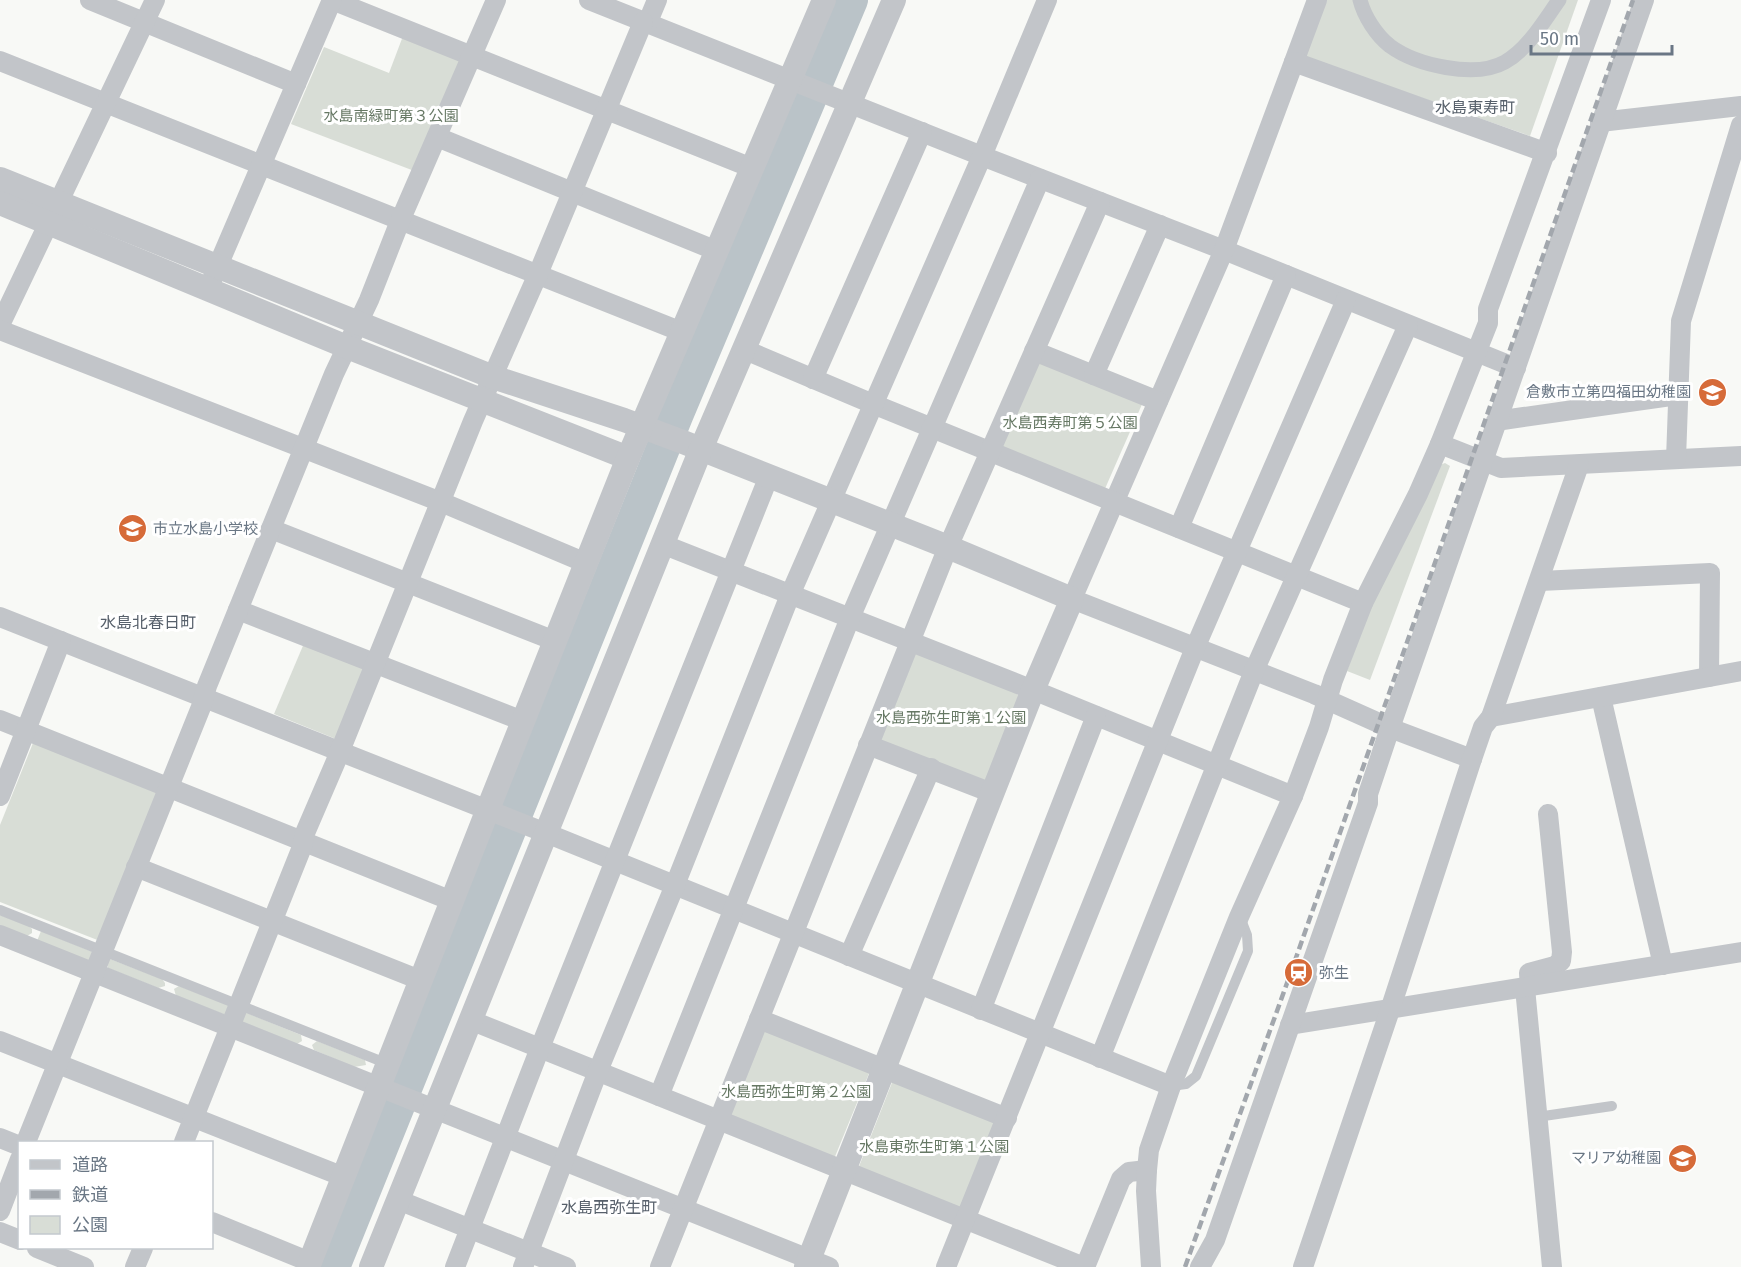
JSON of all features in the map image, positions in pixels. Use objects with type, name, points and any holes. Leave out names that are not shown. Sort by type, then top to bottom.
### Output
[{"type":"street","points":[[90,0],[296,84]]},
{"type":"street","points":[[0,325],[155,0]]},
{"type":"street","points":[[208,289],[332,0],[752,168]]},
{"type":"street","points":[[27,1141],[304,449],[496,0]]},
{"type":"street","points":[[589,0],[1224,250],[1516,368]]},
{"type":"street","points":[[185,1141],[303,840],[441,502],[607,110],[657,0]]},
{"type":"street","points":[[213,1222],[309,1265],[344,1177],[388,1081],[420,980],[453,901],[497,814],[522,722],[628,458],[650,429],[682,332],[752,168],[797,82],[824,0]]},
{"type":"street","points":[[371,1267],[398,1200],[427,1106],[470,1020],[537,829],[662,544],[692,445],[744,349],[844,101],[894,0]]},
{"type":"street","points":[[526,1260],[598,1071],[675,885],[790,595],[982,156],[1047,0]]},
{"type":"street","points":[[0,935],[230,1027],[388,1081],[427,1106],[683,1208],[815,1264],[845,1170],[1033,690],[1224,250],[1317,0]]},
{"type":"street","points":[[1360,0],[1374,28],[1389,45],[1404,54],[1453,69],[1481,70],[1503,63],[1519,52],[1559,0]]},
{"type":"street","points":[[1151,1267],[1146,1191],[1149,1150],[1171,1086],[1239,917],[1293,796],[1363,603],[1418,494],[1488,323],[1488,309],[1547,153],[1601,0]]},
{"type":"street","points":[[1200,1267],[1215,1240],[1368,803],[1368,794],[1390,728],[1496,421],[1644,0]]},
{"type":"street","points":[[0,61],[106,102],[261,167],[682,332]]},
{"type":"street","points":[[1294,62],[1547,153]]},
{"type":"street","points":[[1600,122],[1741,106]]},
{"type":"street","points":[[1676,459],[1681,321],[1741,125]]},
{"type":"street","points":[[813,379],[922,132]]},
{"type":"street","points":[[437,136],[717,251]]},
{"type":"street","points":[[0,179],[493,377],[692,445],[1327,700],[1390,728],[1472,759]]},
{"type":"street","points":[[659,1096],[850,618],[1040,179]]},
{"type":"street","points":[[660,1267],[948,547],[1100,202]]},
{"type":"street","points":[[0,203],[347,348],[628,458]]},
{"type":"street","points":[[1094,375],[1160,225]]},
{"type":"street","points":[[1179,528],[1286,275]]},
{"type":"street","points":[[946,1267],[1195,648],[1346,300]]},
{"type":"street","points":[[1100,1058],[1254,671],[1408,325]]},
{"type":"street","points":[[0,330],[441,502],[586,563]]},
{"type":"street","points":[[744,349],[873,404],[1363,603]]},
{"type":"street","points":[[1034,351],[1158,401]]},
{"type":"street","points":[[1496,421],[1678,395]]},
{"type":"street","points":[[528,419],[611,429],[650,429]]},
{"type":"street","points":[[1440,444],[1501,468],[1741,456]]},
{"type":"street","points":[[1303,1267],[1483,727],[1491,717],[1579,465]]},
{"type":"street","points":[[455,1267],[769,476]]},
{"type":"street","points":[[272,529],[555,641]]},
{"type":"street","points":[[662,544],[1033,690],[1293,796]]},
{"type":"street","points":[[1540,581],[1710,573],[1709,677]]},
{"type":"street","points":[[238,610],[522,722]]},
{"type":"street","points":[[0,617],[537,829],[1171,1086]]},
{"type":"street","points":[[0,796],[61,642]]},
{"type":"street","points":[[1491,717],[1741,671]]},
{"type":"street","points":[[1601,697],[1664,965]]},
{"type":"street","points":[[981,1010],[1096,716]]},
{"type":"street","points":[[0,720],[453,901]]},
{"type":"street","points":[[868,745],[993,793]]},
{"type":"street","points":[[849,956],[931,768]]},
{"type":"street","points":[[1548,814],[1561,961],[1555,966],[1529,974],[1528,987],[1537,1117],[1552,1267]]},
{"type":"street","points":[[136,867],[420,980]]},
{"type":"street","points":[[1290,1025],[1741,952]]},
{"type":"street","points":[[759,1019],[1007,1118]]},
{"type":"street","points":[[470,1020],[1085,1267],[1121,1179],[1130,1172],[1147,1170]]},
{"type":"street","points":[[0,1041],[344,1177]]},
{"type":"street","points":[[0,1138],[18,1145]]},
{"type":"street","points":[[0,1211],[18,1164]]},
{"type":"street","points":[[398,1200],[471,1229],[526,1260],[566,1267]]},
{"type":"street","points":[[0,1232],[18,1239]]},
{"type":"street","points":[[39,1249],[84,1267]]},
{"type":"street","points":[[135,1267],[143,1249]]},
{"type":"lane","points":[[0,910],[238,1004],[388,1081]]},
{"type":"lane","points":[[1537,1117],[1612,1106]]},
{"type":"green space","points":[[1327,0],[1578,0],[1530,136],[1305,57]]},
{"type":"green space","name":"水島南緑町第３公園","points":[[403,36],[463,61],[417,172],[291,124],[324,47],[389,73]]},
{"type":"green space","name":"水島西寿町第５公園","points":[[1040,358],[1143,402],[1104,491],[999,447]]},
{"type":"green space","points":[[1445,463],[1450,466],[1370,680],[1347,671],[1369,610],[1440,465]]},
{"type":"green space","points":[[305,641],[367,665],[336,739],[274,714]]},
{"type":"green space","name":"水島西弥生町第１公園","points":[[915,650],[1016,692],[1019,697],[985,783],[877,740]]},
{"type":"green space","points":[[35,738],[161,788],[100,941],[0,902],[0,825]]},
{"type":"green space","points":[[0,915],[29,926],[32,933],[27,936],[0,926]]},
{"type":"green space","points":[[41,931],[93,952],[89,961],[37,941]]},
{"type":"green space","points":[[110,959],[162,979],[165,986],[158,988],[108,968],[106,962]]},
{"type":"green space","points":[[179,986],[228,1005],[230,1007],[228,1014],[176,996],[174,989]]},
{"type":"green space","points":[[247,1013],[301,1035],[302,1041],[297,1044],[242,1022],[241,1014]]},
{"type":"green space","name":"水島西弥生町第２公園","points":[[763,1027],[870,1071],[834,1159],[729,1119]]},
{"type":"green space","points":[[317,1041],[365,1060],[366,1065],[354,1067],[314,1050],[312,1045]]},
{"type":"green space","name":"水島東弥生町第１公園","points":[[893,1080],[996,1119],[961,1210],[858,1169]]},
{"type":"waterway","points":[[333,1267],[676,416],[851,0]]},
{"type":"waterway","points":[[679,435],[865,0]]},
{"type":"waterway","points":[[347,1267],[675,445]]},
{"type":"railway","points":[[1185,1267],[1633,0]]},
{"type":"place","name":"倉敷市立第四福田幼稚園","points":[[1712,392]]},
{"type":"place","name":"市立水島小学校","points":[[132,529]]},
{"type":"place","name":"弥生","points":[[1298,973]]},
{"type":"place","name":"マリア幼稚園","points":[[1682,1158]]},
{"type":"district","name":"水島東寿町","points":[[1475,107]]},
{"type":"district","name":"水島北春日町","points":[[148,622]]},
{"type":"district","name":"水島西弥生町","points":[[609,1207]]}]
